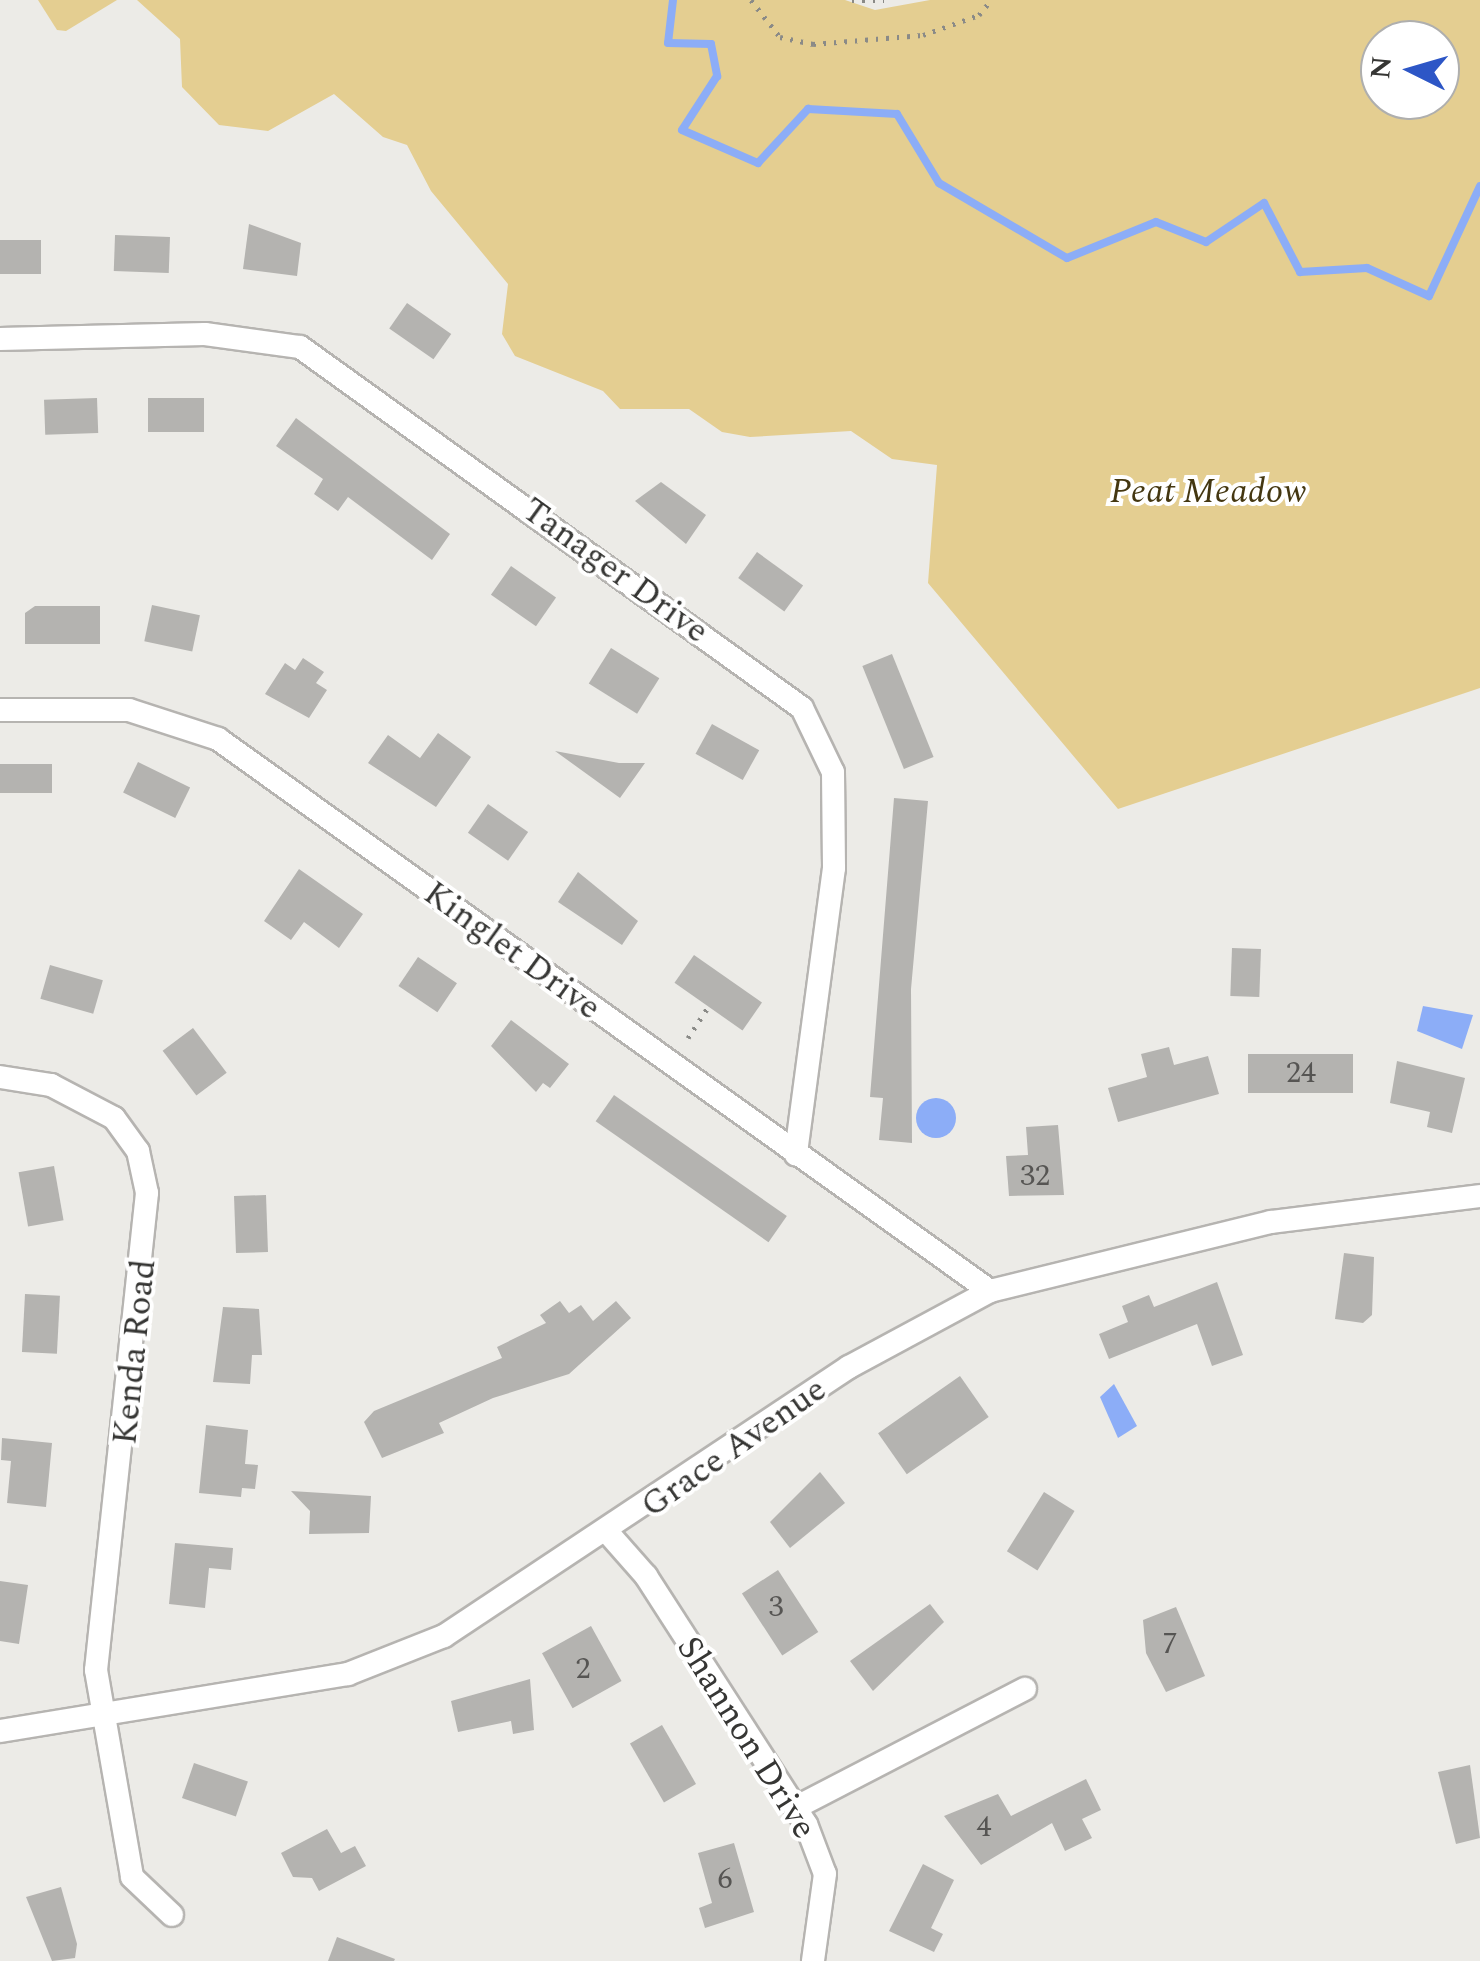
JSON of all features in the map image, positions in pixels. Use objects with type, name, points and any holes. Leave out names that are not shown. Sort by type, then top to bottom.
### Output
[{"type":"street","name":"Tanager Drive","points":[[0,339],[206,334],[300,346],[802,708],[833,772],[834,868],[796,1154]]},
{"type":"street","name":"Kinglet Drive","points":[[0,710],[130,710],[218,738],[990,1291]]},
{"type":"street","name":"Kenda Road","points":[[0,1077],[51,1086],[114,1118],[138,1151],[148,1193],[98,1717],[132,1877],[172,1915]]},
{"type":"street","name":"Grace Avenue","points":[[0,1731],[348,1674],[444,1636],[609,1534],[849,1367],[990,1291],[1271,1222],[1480,1196]]},
{"type":"street","name":"Shannon Drive","points":[[609,1534],[646,1576],[795,1808],[825,1874],[813,1961]]},
{"type":"street","points":[[795,1808],[1025,1689]]},
{"type":"path","points":[[751,0],[780,37],[813,44],[923,35],[978,15],[991,0]]},
{"type":"path","points":[[852,0],[884,0]]},
{"type":"path","points":[[688,1038],[707,1009]]},
{"type":"green space","points":[[38,0],[117,0],[66,31],[57,30]]},
{"type":"green space","name":"Peat Meadow","points":[[137,0],[845,0],[875,10],[930,0],[1480,0],[1480,688],[1118,809],[928,583],[937,465],[892,459],[851,431],[750,437],[722,432],[689,409],[620,409],[603,391],[515,356],[502,334],[508,284],[431,191],[407,145],[383,137],[334,94],[268,131],[219,125],[182,87],[180,39]]},
{"type":"water","points":[[1423,1006],[1473,1015],[1462,1049],[1417,1031]]},
{"type":"water","points":[[936,1098],[950,1104],[956,1118],[950,1132],[936,1138],[922,1132],[916,1118],[922,1104]]},
{"type":"water","points":[[1114,1384],[1137,1426],[1118,1438],[1100,1397]]},
{"type":"building","points":[[249,224],[301,243],[297,276],[243,269]]},
{"type":"building","points":[[115,235],[170,237],[169,273],[114,271]]},
{"type":"building","points":[[0,240],[41,240],[41,274],[0,274]]},
{"type":"building","points":[[407,303],[451,334],[433,359],[389,328]]},
{"type":"building","points":[[97,398],[98,433],[45,435],[44,400]]},
{"type":"building","points":[[148,398],[204,398],[204,432],[148,432]]},
{"type":"building","points":[[296,418],[450,534],[432,560],[348,497],[338,511],[314,494],[323,479],[276,446]]},
{"type":"building","points":[[661,482],[706,515],[686,544],[635,501]]},
{"type":"building","points":[[757,552],[803,586],[784,611],[738,578]]},
{"type":"building","points":[[511,566],[556,598],[536,626],[491,595]]},
{"type":"building","points":[[152,605],[200,615],[192,651],[144,641]]},
{"type":"building","points":[[35,606],[100,606],[100,644],[25,644],[25,613]]},
{"type":"building","points":[[611,648],[659,678],[637,714],[589,684]]},
{"type":"building","points":[[892,654],[934,757],[904,769],[862,666]]},
{"type":"building","points":[[303,658],[324,672],[316,683],[327,690],[309,718],[265,694],[285,663],[295,670]]},
{"type":"building","points":[[712,724],[759,750],[743,780],[696,754]]},
{"type":"building","points":[[438,733],[471,757],[436,807],[368,763],[388,735],[420,758]]},
{"type":"building","points":[[555,751],[619,763],[645,763],[620,798]]},
{"type":"building","points":[[138,762],[190,787],[175,818],[123,793]]},
{"type":"building","points":[[0,764],[52,764],[52,793],[0,793]]},
{"type":"building","points":[[894,798],[928,801],[911,989],[912,1143],[879,1140],[883,1098],[870,1097]]},
{"type":"building","points":[[488,804],[528,832],[508,861],[468,833]]},
{"type":"building","points":[[299,869],[363,914],[339,948],[304,922],[291,940],[264,921]]},
{"type":"building","points":[[578,872],[638,921],[622,945],[558,902]]},
{"type":"building","points":[[1232,948],[1261,949],[1259,997],[1230,996]]},
{"type":"building","points":[[694,955],[762,1003],[742,1030],[674,983]]},
{"type":"building","points":[[418,957],[457,983],[437,1012],[398,986]]},
{"type":"building","points":[[50,965],[103,980],[93,1014],[40,999]]},
{"type":"building","points":[[511,1020],[569,1064],[550,1088],[543,1083],[536,1092],[491,1046]]},
{"type":"building","points":[[193,1028],[227,1073],[196,1096],[163,1051]]},
{"type":"building","points":[[1169,1047],[1174,1065],[1208,1056],[1219,1094],[1118,1122],[1108,1088],[1147,1077],[1141,1054]]},
{"type":"building","points":[[1248,1054],[1353,1054],[1353,1093],[1248,1093]]},
{"type":"building","points":[[1397,1061],[1465,1078],[1452,1133],[1427,1127],[1430,1112],[1390,1103]]},
{"type":"building","points":[[614,1095],[787,1216],[768,1242],[596,1121]]},
{"type":"building","points":[[1058,1125],[1064,1195],[1009,1196],[1006,1156],[1028,1155],[1026,1127]]},
{"type":"building","points":[[54,1166],[64,1220],[28,1226],[19,1172]]},
{"type":"building","points":[[266,1195],[268,1252],[236,1253],[234,1196]]},
{"type":"building","points":[[1344,1253],[1374,1257],[1372,1315],[1363,1323],[1335,1319]]},
{"type":"building","points":[[1217,1282],[1243,1355],[1212,1366],[1197,1324],[1109,1359],[1099,1334],[1128,1322],[1122,1306],[1149,1295],[1154,1307]]},
{"type":"building","points":[[25,1294],[60,1296],[57,1354],[22,1352]]},
{"type":"building","points":[[560,1301],[569,1313],[581,1305],[593,1321],[616,1301],[631,1318],[569,1374],[493,1398],[439,1423],[444,1433],[382,1458],[364,1422],[374,1411],[502,1358],[497,1347],[546,1323],[540,1315]]},
{"type":"building","points":[[223,1307],[259,1309],[262,1355],[252,1355],[250,1384],[213,1382]]},
{"type":"building","points":[[960,1376],[989,1417],[907,1474],[878,1433]]},
{"type":"building","points":[[206,1425],[248,1430],[245,1464],[258,1465],[255,1489],[242,1488],[241,1497],[199,1493]]},
{"type":"building","points":[[2,1438],[52,1443],[46,1507],[7,1503],[11,1461],[1,1460]]},
{"type":"building","points":[[820,1472],[845,1503],[790,1548],[770,1522]]},
{"type":"building","points":[[291,1491],[371,1496],[369,1533],[309,1534],[310,1511]]},
{"type":"building","points":[[1044,1492],[1075,1511],[1037,1570],[1007,1551]]},
{"type":"building","points":[[175,1543],[233,1548],[231,1570],[209,1568],[205,1608],[169,1604]]},
{"type":"building","points":[[778,1570],[818,1632],[782,1655],[742,1593]]},
{"type":"building","points":[[0,1581],[28,1585],[19,1644],[0,1641]]},
{"type":"building","points":[[930,1604],[944,1622],[873,1691],[850,1661]]},
{"type":"building","points":[[1176,1607],[1205,1676],[1166,1692],[1146,1653],[1143,1620]]},
{"type":"building","points":[[591,1626],[622,1681],[573,1708],[542,1653]]},
{"type":"building","points":[[530,1679],[534,1730],[513,1734],[511,1721],[458,1732],[451,1701]]},
{"type":"building","points":[[662,1725],[696,1784],[664,1802],[630,1744]]},
{"type":"building","points":[[194,1763],[248,1782],[236,1817],[182,1798]]},
{"type":"building","points":[[1470,1765],[1480,1838],[1456,1844],[1438,1772]]},
{"type":"building","points":[[1086,1779],[1101,1810],[1082,1819],[1092,1838],[1065,1851],[1052,1823],[981,1865],[944,1816],[998,1794],[1011,1816]]},
{"type":"building","points":[[327,1829],[341,1853],[355,1846],[366,1866],[319,1891],[312,1878],[293,1877],[281,1853]]},
{"type":"building","points":[[734,1843],[754,1912],[705,1928],[699,1908],[712,1903],[698,1853]]},
{"type":"building","points":[[923,1864],[954,1880],[931,1928],[943,1934],[934,1952],[889,1931]]},
{"type":"building","points":[[61,1887],[77,1944],[75,1958],[52,1961],[26,1897]]},
{"type":"building","points":[[337,1937],[395,1959],[328,1961]]},
{"type":"waterway","points":[[673,0],[668,43],[711,44],[717,76],[682,130],[758,163],[808,109],[897,114],[939,183],[1067,258],[1156,222],[1206,242],[1264,203],[1300,272],[1367,268],[1429,296],[1480,186]]}]
